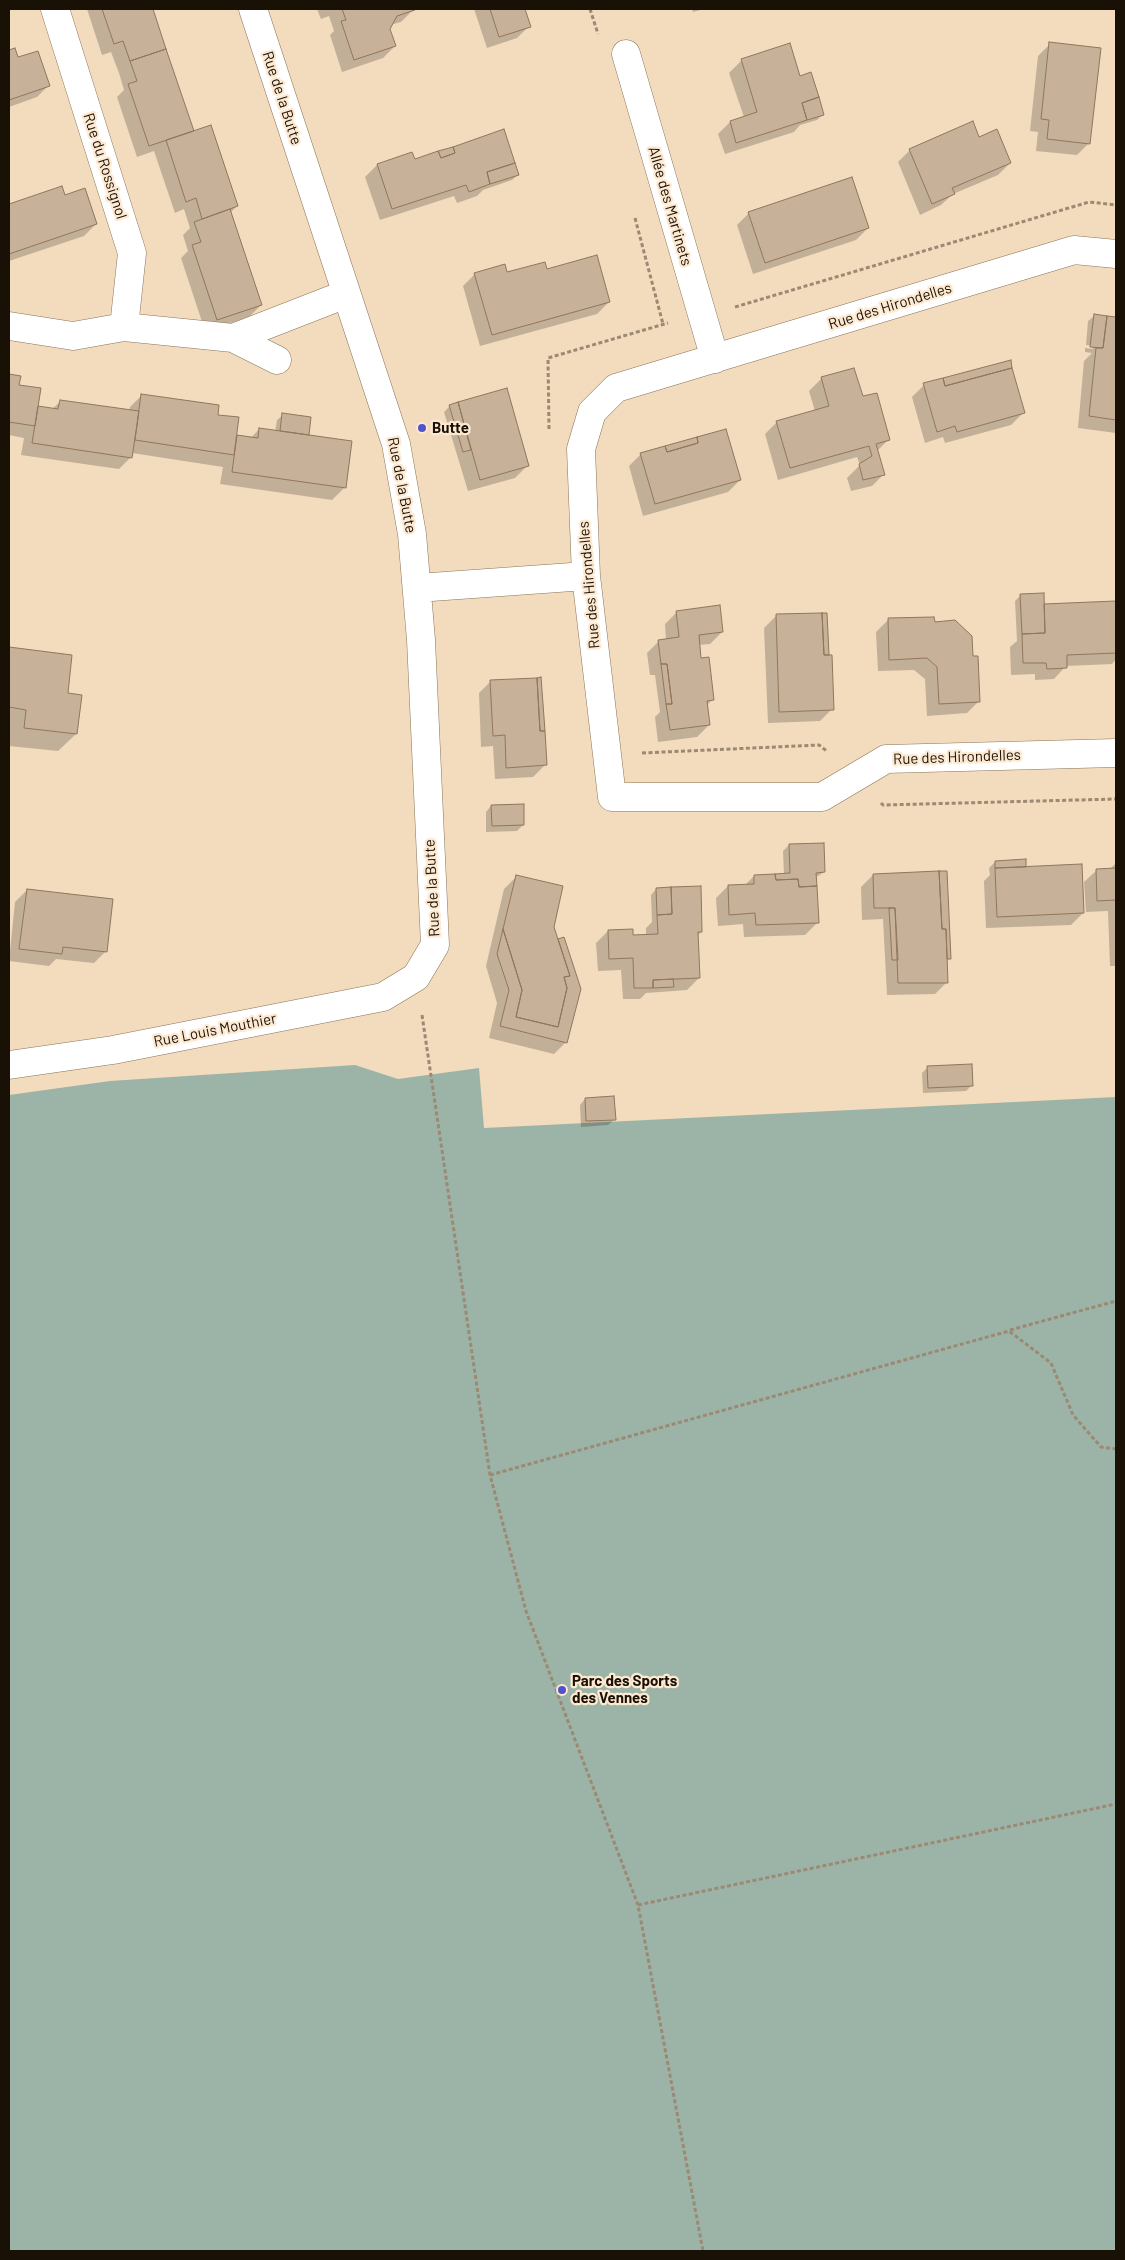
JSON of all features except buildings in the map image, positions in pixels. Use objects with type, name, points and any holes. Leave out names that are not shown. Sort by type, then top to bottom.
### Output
[{"type":"street","name":"Rue du Rossignol","points":[[55,9],[132,253],[124,327]]},
{"type":"street","name":"Rue de la Butte","points":[[253,9],[396,444],[412,534],[417,588],[435,945],[416,977]]},
{"type":"street","name":"Allée des Martinets","points":[[626,54],[715,359]]},
{"type":"street","name":"Rue des Hirondelles","points":[[1116,254],[1074,250],[616,388],[592,412],[581,449],[586,576],[612,798],[822,798],[886,759],[1116,753]]},
{"type":"street","points":[[233,338],[346,294]]},
{"type":"street","points":[[9,326],[72,336],[124,327],[233,338],[277,360]]},
{"type":"street","points":[[417,588],[586,576]]},
{"type":"street","name":"Rue Louis Mouthier","points":[[9,1065],[113,1050],[383,996],[416,977]]},
{"type":"path","points":[[607,754],[819,745],[883,805],[1116,799]]},
{"type":"path","points":[[416,977],[490,1475],[526,1611],[638,1905],[704,2251]]},
{"type":"path","points":[[490,1475],[1116,1301]]},
{"type":"path","points":[[1009,1330],[1051,1362],[1073,1415],[1101,1447],[1116,1449]]},
{"type":"path","points":[[638,1905],[1116,1804]]},
{"type":"green space","name":"Parc des Sports des Vennes","points":[[355,1065],[398,1079],[479,1068],[484,1128],[1116,1097],[1116,2251],[9,2251],[9,1095],[110,1081]]},
{"type":"place","name":"Butte","points":[[422,428]]},
{"type":"place","name":"Parc des Sports des Vennes","points":[[562,1690]]}]
